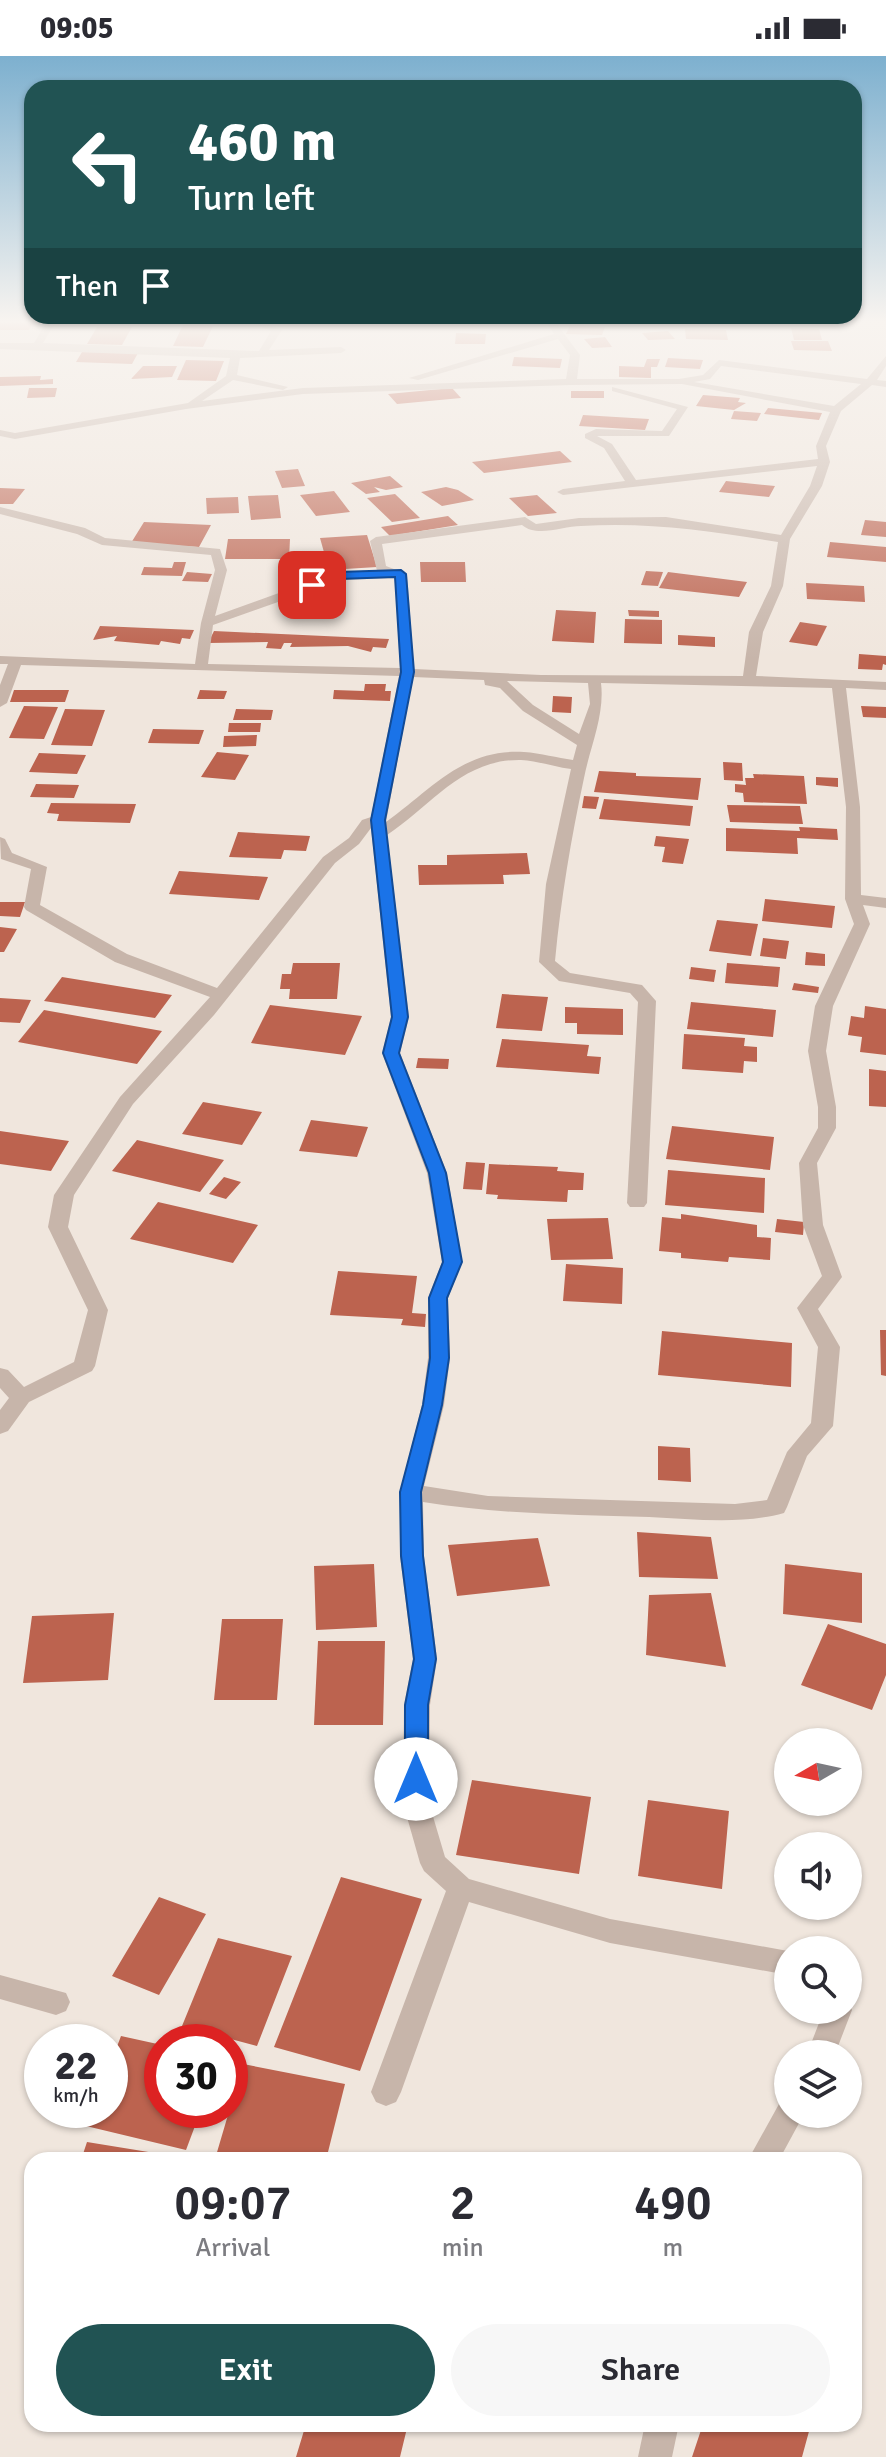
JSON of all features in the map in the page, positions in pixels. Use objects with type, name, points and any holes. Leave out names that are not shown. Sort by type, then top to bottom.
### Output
[{"type":"street","points":[[10,435],[15,436]]},
{"type":"street","points":[[0,441],[20,435]]},
{"type":"street","points":[[591,435],[608,446],[632,483]]},
{"type":"street","points":[[749,680],[756,632],[777,586],[784,539],[816,486],[824,462],[821,446],[826,435]]},
{"type":"street","points":[[563,492],[824,462]]},
{"type":"street","points":[[0,510],[127,546],[216,552],[221,570],[207,623],[201,668]]},
{"type":"street","points":[[401,574],[380,568],[376,541],[525,521],[533,528],[579,522],[666,521],[784,539]]},
{"type":"street","points":[[207,623],[338,576],[401,574]]},
{"type":"street","points":[[401,574],[407,672],[379,826],[400,1017],[391,1053],[437,1173],[452,1262],[438,1298],[437,1374],[411,1492],[412,1556],[425,1659],[417,1705],[416,1803],[433,1863],[461,1888],[610,1931],[774,1960]]},
{"type":"street","points":[[0,703],[17,659]]},
{"type":"street","points":[[0,660],[201,668],[320,668],[466,677],[749,680],[886,686]]},
{"type":"street","points":[[466,677],[505,685],[528,708],[585,744]]},
{"type":"street","points":[[594,680],[597,704],[554,884],[547,962],[565,977],[636,989],[647,1001],[637,1203]]},
{"type":"street","points":[[411,1492],[488,1504],[735,1512],[776,1507],[786,1473],[807,1437],[822,1426],[829,1347],[807,1308],[832,1277],[813,1225],[808,1163],[827,1128],[827,1107],[817,1051],[824,1006],[862,924],[853,899],[853,807],[838,682]]},
{"type":"street","points":[[0,1426],[21,1397],[84,1366],[98,1310],[58,1227],[64,1195],[126,1101],[219,995],[329,860],[354,841],[367,823],[379,826],[458,773],[489,759],[529,756],[561,765],[580,765]]},
{"type":"street","points":[[0,842],[6,856],[39,867],[32,907],[121,958],[219,995]]},
{"type":"street","points":[[853,899],[886,903]]},
{"type":"street","points":[[0,1375],[21,1397]]},
{"type":"street","points":[[386,2092],[461,1888]]},
{"type":"street","points":[[0,1987],[56,2002]]},
{"type":"street","points":[[768,2152],[781,2128]]},
{"type":"street","points":[[655,2457],[660,2432]]},
{"type":"building","points":[[560,451],[572,462],[484,473],[472,462]]},
{"type":"building","points":[[298,469],[305,486],[282,488],[275,471]]},
{"type":"building","points":[[390,476],[403,487],[386,490],[374,487],[380,492],[366,494],[351,483]]},
{"type":"building","points":[[726,481],[775,486],[769,497],[719,492]]},
{"type":"building","points":[[446,487],[474,500],[442,506],[421,492]]},
{"type":"building","points":[[0,488],[25,489],[13,504],[0,504]]},
{"type":"building","points":[[334,491],[350,512],[316,516],[300,495]]},
{"type":"building","points":[[395,494],[420,518],[392,522],[367,498]]},
{"type":"building","points":[[278,495],[281,518],[251,520],[248,496]]},
{"type":"building","points":[[537,495],[557,513],[528,516],[509,498]]},
{"type":"building","points":[[238,497],[239,513],[207,514],[206,498]]},
{"type":"building","points":[[448,516],[458,525],[390,536],[381,527]]},
{"type":"building","points":[[865,520],[886,522],[886,537],[861,535]]},
{"type":"building","points":[[144,522],[211,525],[199,547],[131,543]]},
{"type":"building","points":[[367,535],[377,567],[329,570],[320,538]]},
{"type":"building","points":[[228,539],[290,539],[289,559],[225,559]]},
{"type":"building","points":[[830,542],[886,547],[886,562],[827,557]]},
{"type":"building","points":[[292,553],[323,553],[321,571],[289,571]]},
{"type":"building","points":[[174,562],[186,562],[182,576],[141,575],[144,567],[172,568]]},
{"type":"building","points":[[420,562],[465,562],[466,582],[421,582]]},
{"type":"building","points":[[646,571],[663,572],[658,586],[641,585]]},
{"type":"building","points":[[187,572],[212,574],[208,582],[182,581]]},
{"type":"building","points":[[668,572],[747,582],[739,597],[659,588]]},
{"type":"building","points":[[806,583],[864,586],[865,602],[807,599]]},
{"type":"building","points":[[556,610],[596,612],[594,643],[552,641]]},
{"type":"building","points":[[628,610],[659,611],[659,617],[629,616]]},
{"type":"building","points":[[625,619],[662,620],[662,644],[624,643]]},
{"type":"building","points":[[800,622],[827,626],[817,646],[789,642]]},
{"type":"building","points":[[100,626],[194,630],[190,639],[182,638],[180,644],[161,641],[159,645],[114,641],[117,636],[93,640]]},
{"type":"building","points":[[214,631],[389,639],[386,648],[373,647],[371,652],[348,646],[290,647],[292,643],[284,643],[281,649],[266,648],[268,642],[208,643]]},
{"type":"building","points":[[678,635],[715,637],[715,647],[678,645]]},
{"type":"building","points":[[859,654],[886,656],[886,665],[883,664],[882,670],[858,669]]},
{"type":"building","points":[[365,684],[386,684],[385,691],[391,691],[390,701],[333,699],[334,690],[364,691]]},
{"type":"building","points":[[14,690],[69,690],[65,702],[10,702]]},
{"type":"building","points":[[200,690],[227,691],[224,699],[197,699]]},
{"type":"building","points":[[553,696],[572,697],[571,713],[552,712]]},
{"type":"building","points":[[24,706],[58,707],[44,739],[9,738]]},
{"type":"building","points":[[861,706],[886,707],[886,718],[863,717]]},
{"type":"building","points":[[65,709],[105,710],[92,746],[51,745]]},
{"type":"building","points":[[236,709],[273,710],[271,720],[233,720]]},
{"type":"building","points":[[229,723],[261,723],[260,732],[228,732]]},
{"type":"building","points":[[153,729],[204,730],[199,744],[148,743]]},
{"type":"building","points":[[257,735],[256,746],[223,747],[224,736]]},
{"type":"building","points":[[217,752],[249,755],[235,780],[201,777]]},
{"type":"building","points":[[39,753],[86,755],[77,774],[29,772]]},
{"type":"building","points":[[723,762],[742,763],[743,781],[724,780]]},
{"type":"building","points":[[599,771],[636,773],[636,776],[701,778],[698,800],[594,792]]},
{"type":"building","points":[[753,774],[804,776],[807,804],[744,802],[743,793],[735,792],[735,784],[746,785],[745,778],[754,778]]},
{"type":"building","points":[[816,777],[838,778],[838,787],[816,785]]},
{"type":"building","points":[[36,784],[79,785],[74,798],[30,797]]},
{"type":"building","points":[[584,796],[599,797],[596,809],[582,808]]},
{"type":"building","points":[[604,799],[693,806],[690,826],[599,819]]},
{"type":"building","points":[[51,803],[136,804],[130,823],[57,821],[59,814],[47,813]]},
{"type":"building","points":[[727,805],[800,806],[803,824],[730,822]]},
{"type":"building","points":[[799,827],[837,829],[838,840],[797,838],[798,854],[726,851],[726,828],[800,831]]},
{"type":"building","points":[[238,832],[310,836],[306,851],[284,850],[281,859],[229,857]]},
{"type":"building","points":[[656,836],[689,839],[683,864],[662,862],[665,847],[654,846]]},
{"type":"building","points":[[527,853],[530,874],[503,875],[504,884],[419,885],[418,865],[447,865],[447,855]]},
{"type":"building","points":[[179,871],[268,877],[259,900],[169,894]]},
{"type":"building","points":[[765,899],[835,906],[832,928],[762,921]]},
{"type":"building","points":[[0,902],[25,902],[20,917],[0,916]]},
{"type":"building","points":[[717,920],[758,924],[751,956],[709,951]]},
{"type":"building","points":[[0,927],[17,929],[4,952],[0,952]]},
{"type":"building","points":[[763,938],[789,941],[786,959],[760,956]]},
{"type":"building","points":[[806,952],[825,954],[825,966],[805,965]]},
{"type":"building","points":[[293,963],[340,963],[337,999],[289,999],[290,989],[280,989],[282,974],[291,974]]},
{"type":"building","points":[[727,963],[780,967],[778,987],[725,983]]},
{"type":"building","points":[[691,967],[716,970],[714,982],[689,979]]},
{"type":"building","points":[[62,977],[172,995],[155,1018],[44,1001]]},
{"type":"building","points":[[794,983],[819,987],[818,993],[792,990]]},
{"type":"building","points":[[502,994],[548,997],[542,1031],[496,1028]]},
{"type":"building","points":[[0,998],[31,1000],[20,1023],[0,1022]]},
{"type":"building","points":[[691,1002],[776,1010],[773,1037],[687,1029]]},
{"type":"building","points":[[270,1005],[362,1016],[345,1055],[251,1043]]},
{"type":"building","points":[[865,1006],[886,1009],[886,1055],[860,1052],[862,1037],[848,1035],[851,1016],[864,1018]]},
{"type":"building","points":[[565,1007],[623,1009],[623,1035],[577,1034],[577,1023],[565,1023]]},
{"type":"building","points":[[44,1010],[162,1031],[137,1064],[18,1042]]},
{"type":"building","points":[[684,1034],[745,1038],[744,1046],[757,1047],[757,1062],[744,1061],[743,1073],[682,1069]]},
{"type":"building","points":[[502,1039],[589,1045],[587,1056],[601,1057],[599,1074],[496,1067]]},
{"type":"building","points":[[418,1058],[449,1059],[448,1069],[416,1068]]},
{"type":"building","points":[[869,1069],[886,1071],[886,1107],[869,1106]]},
{"type":"building","points":[[203,1102],[262,1112],[242,1145],[182,1134]]},
{"type":"building","points":[[311,1120],[368,1127],[357,1157],[299,1151]]},
{"type":"building","points":[[672,1126],[774,1137],[770,1170],[666,1159]]},
{"type":"building","points":[[0,1131],[69,1141],[51,1171],[0,1164]]},
{"type":"building","points":[[137,1140],[224,1160],[200,1192],[112,1171]]},
{"type":"building","points":[[466,1162],[485,1163],[482,1190],[463,1189]]},
{"type":"building","points":[[489,1164],[558,1167],[557,1171],[584,1173],[583,1190],[568,1190],[567,1202],[497,1199],[498,1195],[486,1194]]},
{"type":"building","points":[[668,1170],[765,1178],[764,1213],[665,1205]]},
{"type":"building","points":[[224,1177],[241,1182],[226,1199],[209,1194]]},
{"type":"building","points":[[158,1202],[258,1225],[233,1263],[130,1239]]},
{"type":"building","points":[[681,1214],[757,1225],[757,1237],[771,1238],[770,1260],[729,1257],[728,1262],[681,1258],[681,1253],[659,1251],[662,1217],[681,1219]]},
{"type":"building","points":[[608,1218],[613,1259],[551,1260],[547,1219]]},
{"type":"building","points":[[777,1219],[804,1222],[803,1235],[775,1232]]},
{"type":"building","points":[[566,1264],[623,1268],[622,1304],[563,1301]]},
{"type":"building","points":[[338,1271],[417,1276],[412,1313],[426,1314],[425,1327],[401,1325],[403,1319],[330,1315]]},
{"type":"building","points":[[880,1330],[886,1330],[886,1376],[881,1375]]},
{"type":"building","points":[[662,1331],[792,1343],[791,1387],[658,1375]]},
{"type":"building","points":[[658,1446],[690,1448],[691,1482],[658,1480]]},
{"type":"building","points":[[637,1532],[711,1537],[718,1579],[639,1577]]},
{"type":"building","points":[[538,1538],[550,1586],[457,1596],[448,1545]]},
{"type":"building","points":[[374,1564],[377,1627],[316,1630],[314,1566]]},
{"type":"building","points":[[785,1564],[862,1573],[862,1623],[783,1614]]},
{"type":"building","points":[[711,1593],[726,1667],[646,1655],[649,1595]]},
{"type":"building","points":[[114,1613],[108,1680],[23,1683],[32,1616]]},
{"type":"building","points":[[222,1619],[283,1619],[277,1700],[214,1700]]},
{"type":"building","points":[[828,1624],[886,1644],[886,1675],[872,1710],[801,1685]]},
{"type":"building","points":[[318,1641],[385,1641],[383,1725],[314,1725]]},
{"type":"building","points":[[472,1780],[591,1797],[579,1874],[456,1855]]},
{"type":"building","points":[[648,1800],[729,1811],[722,1889],[638,1876]]},
{"type":"building","points":[[341,1877],[422,1899],[360,2071],[274,2047]]},
{"type":"building","points":[[159,1897],[206,1914],[159,1995],[112,1976]]},
{"type":"building","points":[[218,1938],[292,1956],[257,2046],[248,2044],[248,2024],[183,2024]]},
{"type":"building","points":[[128,2038],[144,2041],[144,2128],[194,2128],[186,2150],[94,2128],[128,2128]]},
{"type":"building","points":[[248,2065],[345,2084],[328,2152],[217,2152],[224,2128],[248,2128]]},
{"type":"building","points":[[87,2142],[148,2152],[84,2152]]},
{"type":"building","points":[[304,2432],[406,2432],[400,2457],[296,2457]]},
{"type":"building","points":[[700,2432],[809,2432],[802,2457],[692,2457]]},
{"type":"route","points":[[312,585],[338,576],[401,574],[407,672],[378,820],[400,1017],[391,1053],[437,1173],[452,1262],[438,1298],[439,1358],[433,1405],[411,1492],[412,1556],[425,1659],[417,1705],[416,1779]]}]
